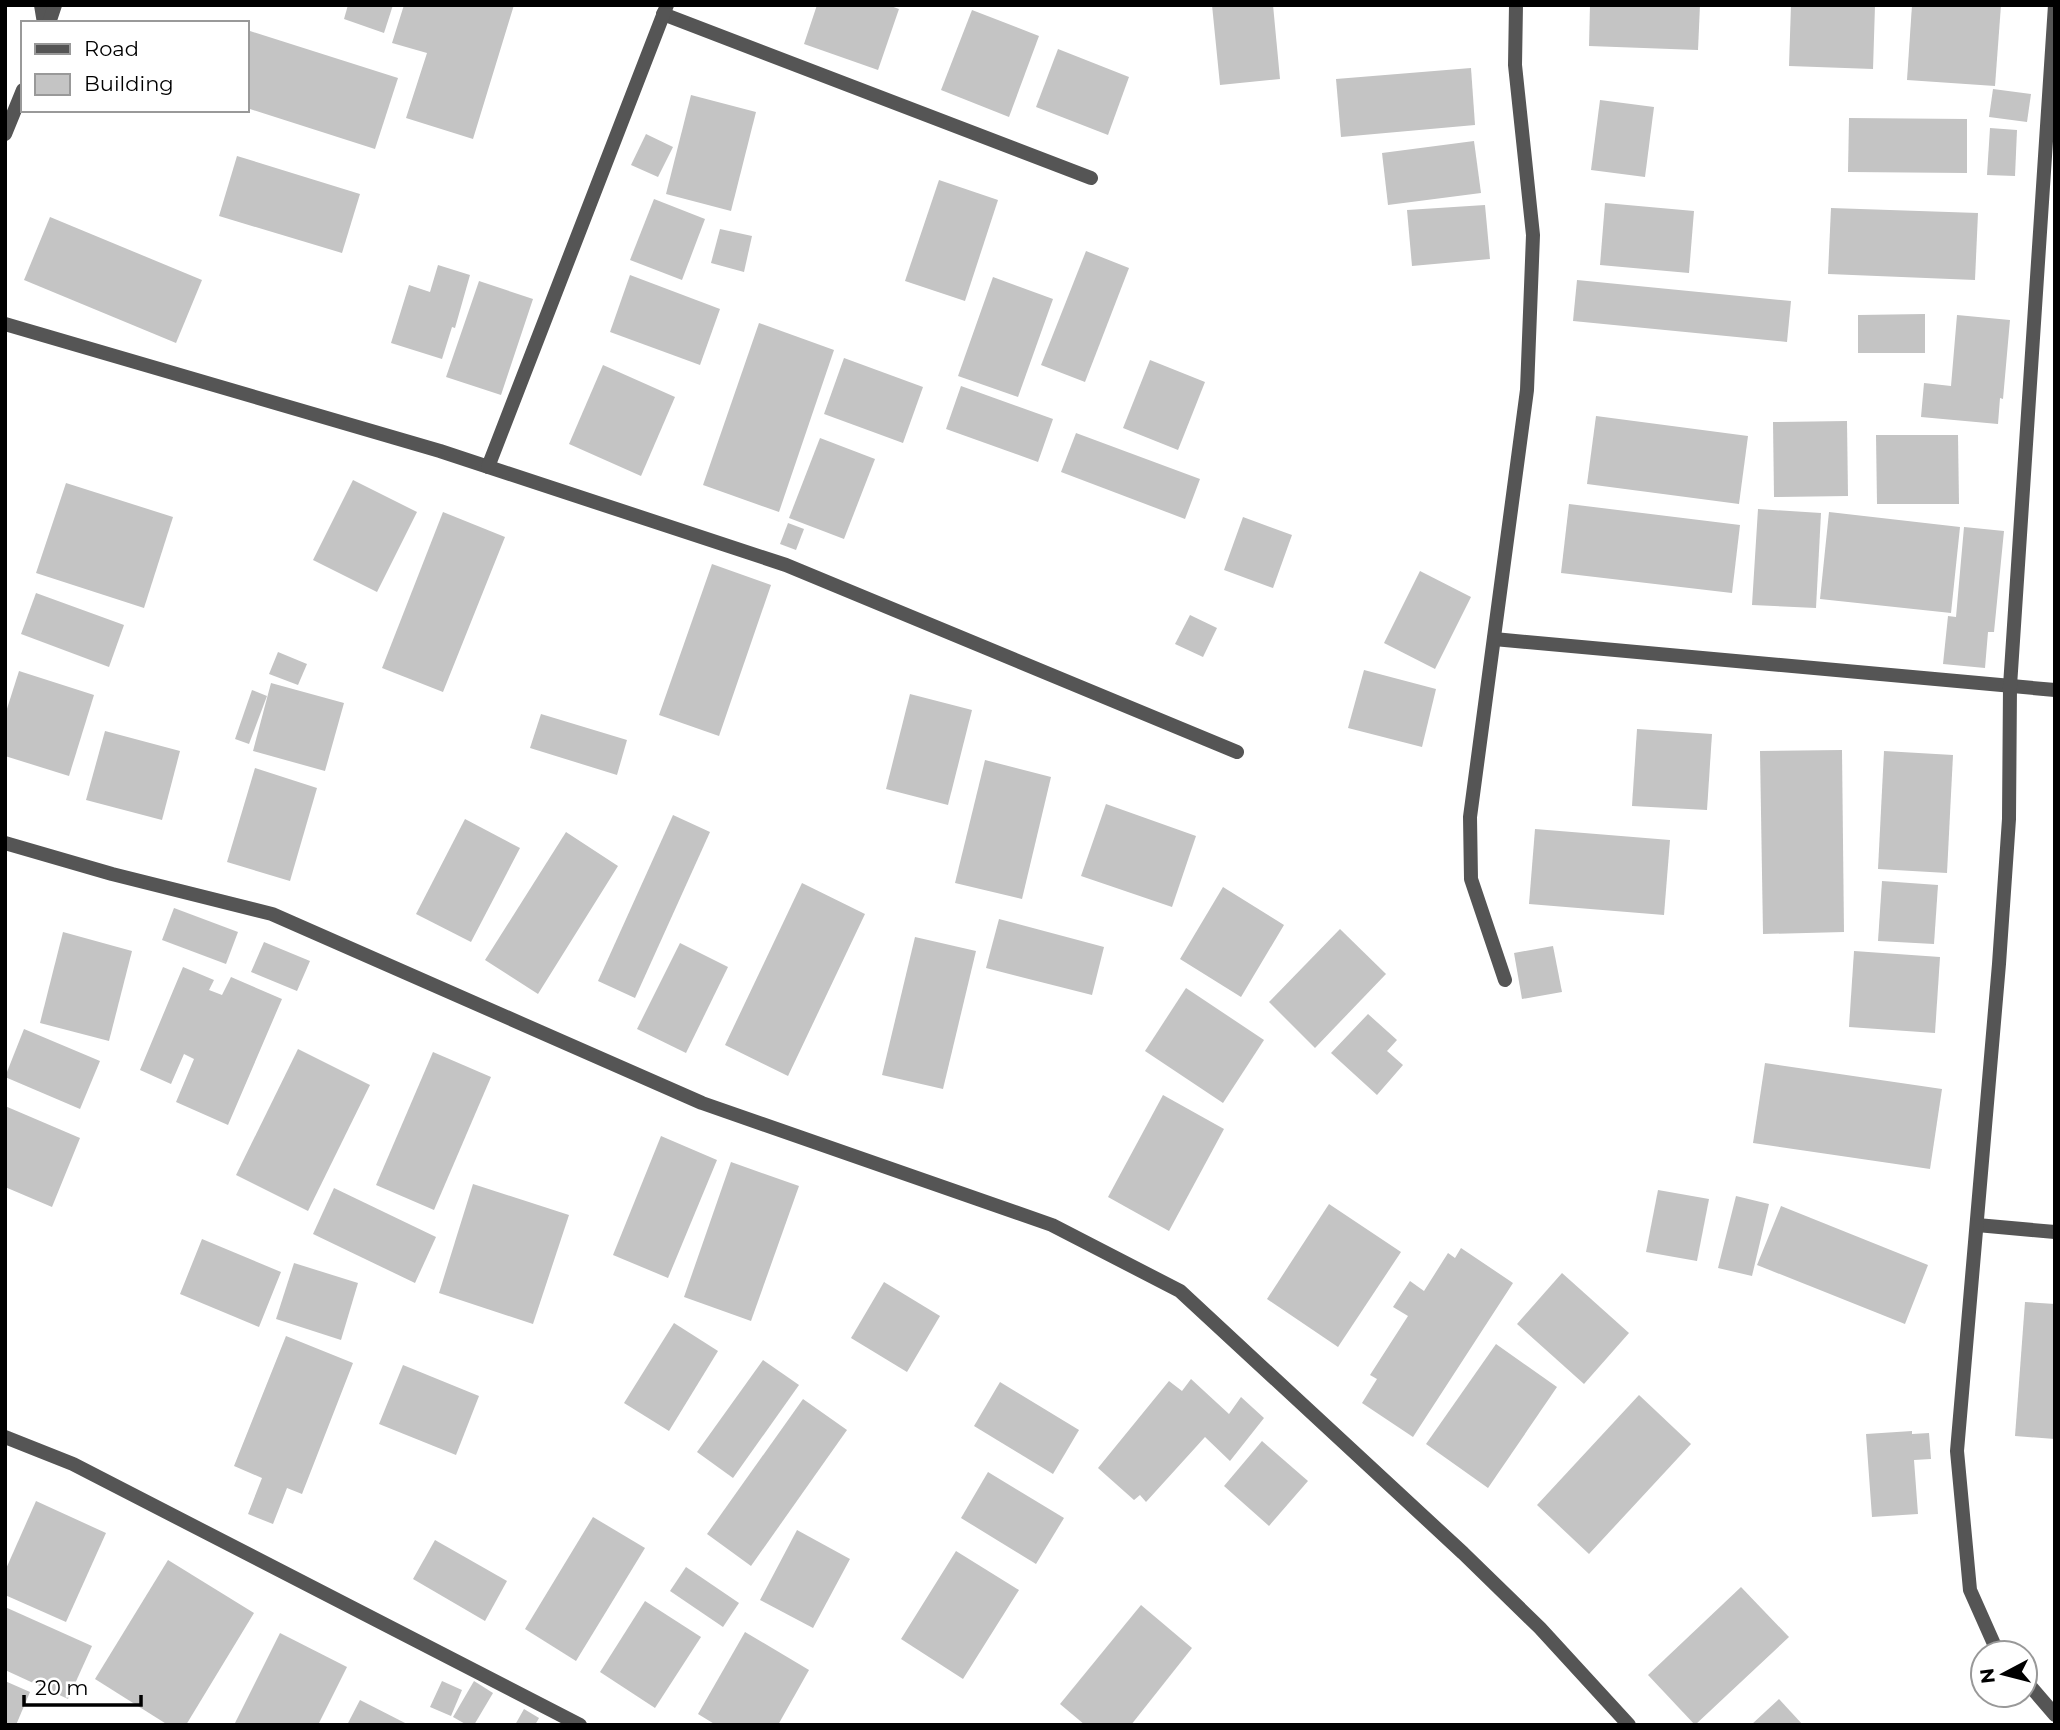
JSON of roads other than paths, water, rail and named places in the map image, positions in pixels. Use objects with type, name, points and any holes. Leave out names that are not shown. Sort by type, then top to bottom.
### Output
[{"type":"street","points":[[47,21],[55,5]]},
{"type":"street","points":[[1505,981],[1471,879],[1470,817],[1527,390],[1533,248],[1515,65],[1516,5]]},
{"type":"street","points":[[1992,1639],[1970,1590],[1957,1451],[2009,819],[2010,686],[2049,141],[2055,5]]},
{"type":"street","points":[[488,467],[665,10],[1091,178]]},
{"type":"street","points":[[5,134],[21,95]]},
{"type":"street","points":[[5,324],[440,451],[786,565],[1237,752]]},
{"type":"street","points":[[1494,639],[2055,690]]},
{"type":"street","points":[[5,843],[112,874],[272,914],[702,1103],[1052,1225],[1180,1292],[1472,1562],[1540,1628],[1629,1725]]},
{"type":"street","points":[[1977,1225],[2055,1232]]},
{"type":"street","points":[[5,1437],[73,1464],[580,1725]]},
{"type":"street","points":[[2039,1696],[2055,1715]]}]
